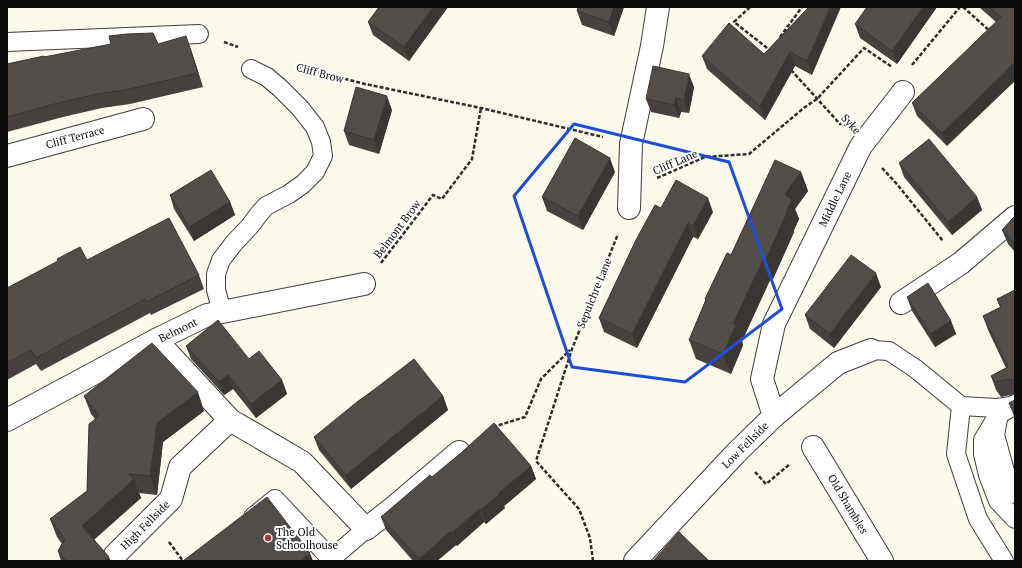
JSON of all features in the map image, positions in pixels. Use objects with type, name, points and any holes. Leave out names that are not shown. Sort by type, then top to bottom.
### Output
[{"type":"street","points":[[629,208],[631,144],[652,46],[658,7]]},
{"type":"street","name":"Middle Lane","points":[[774,416],[762,379],[774,324],[861,146],[903,92]]},
{"type":"street","name":"Cliff Terrace","points":[[7,156],[143,119]]},
{"type":"street","points":[[901,303],[961,263],[1015,217]]},
{"type":"street","name":"Belmont","points":[[7,420],[156,340],[207,315],[364,284]]},
{"type":"street","points":[[156,340],[230,420],[302,462],[366,529],[459,452]]},
{"type":"street","name":"Low Fellside","points":[[635,561],[736,453],[774,416],[838,363],[871,350]]},
{"type":"street","name":"High Fellside","points":[[115,555],[171,499],[180,467],[230,420]]},
{"type":"street","name":"Old Shambles","points":[[813,447],[882,561]]},
{"type":"lane","points":[[7,42],[199,34]]},
{"type":"lane","points":[[222,312],[216,290],[216,274],[221,260],[262,210],[266,206],[289,194],[303,184],[315,172],[323,156],[321,142],[315,127],[300,108],[267,77],[251,69]]},
{"type":"lane","points":[[871,350],[889,351],[916,369],[961,406],[997,408],[1015,404]]},
{"type":"lane","points":[[1015,404],[998,415],[983,440],[983,454],[988,475],[998,501],[1015,519]]},
{"type":"lane","points":[[961,406],[956,454],[978,518],[1004,561]]},
{"type":"lane","points":[[998,415],[995,435],[1005,471],[1011,488],[1015,494]]},
{"type":"lane","points":[[239,528],[275,499],[331,559],[366,529]]},
{"type":"path","points":[[750,7],[734,22],[775,55]]},
{"type":"path","points":[[779,38],[802,7]]},
{"type":"path","points":[[903,92],[903,76],[960,7]]},
{"type":"path","points":[[964,7],[995,36]]},
{"type":"path","points":[[199,34],[244,49]]},
{"type":"path","points":[[770,51],[775,45]]},
{"type":"path","name":"Cliff Lane","points":[[629,208],[647,183],[706,157],[749,154],[805,107],[817,99],[864,48],[888,64]]},
{"type":"path","name":"Cliff Brow","points":[[297,67],[365,84],[481,108],[631,144]]},
{"type":"path","name":"Syke","points":[[789,68],[896,183],[961,263]]},
{"type":"path","name":"Belmont Brow","points":[[364,284],[433,195],[442,199],[472,159],[481,108]]},
{"type":"path","name":"Sepulchre Lane","points":[[593,561],[590,538],[579,509],[536,461],[572,349],[629,208]]},
{"type":"path","points":[[459,452],[492,427],[525,417],[541,379],[572,349]]},
{"type":"path","points":[[758,475],[766,484],[784,469]]},
{"type":"highlighted area","points":[[574,124],[729,162],[782,309],[685,382],[572,367],[514,196]]},
{"type":"building","points":[[379,7],[433,7],[404,47],[368,22]]},
{"type":"building","points":[[578,7],[614,7],[609,22],[577,11]]},
{"type":"building","points":[[809,7],[830,7],[807,61],[790,52],[760,106],[702,56],[729,23],[764,54]]},
{"type":"building","points":[[867,7],[923,7],[892,51],[855,24]]},
{"type":"building","points":[[989,7],[1015,7],[1015,62],[942,133],[912,103],[1001,17]]},
{"type":"building","points":[[153,33],[158,44],[186,36],[198,73],[125,90],[97,94],[7,117],[7,64],[111,44],[109,36]]},
{"type":"building","points":[[653,66],[689,74],[684,100],[676,98],[674,105],[646,99]]},
{"type":"building","points":[[356,87],[387,96],[374,140],[344,131]]},
{"type":"building","points":[[575,138],[610,158],[578,216],[542,197]]},
{"type":"building","points":[[929,139],[977,197],[948,222],[899,163]]},
{"type":"building","points":[[775,160],[801,172],[785,194],[792,200],[786,212],[787,213],[766,259],[764,258],[733,324],[736,325],[723,354],[689,340],[706,300],[705,299],[727,253],[731,255]]},
{"type":"building","points":[[211,170],[230,202],[189,227],[170,195]]},
{"type":"building","points":[[676,180],[708,198],[693,226],[688,223],[632,334],[599,318],[636,240],[655,205],[661,208]]},
{"type":"building","points":[[1015,216],[1015,244],[1002,230]]},
{"type":"building","points":[[169,218],[199,275],[146,302],[145,299],[36,358],[31,350],[7,363],[7,288],[58,261],[57,259],[80,247],[87,260]]},
{"type":"building","points":[[851,255],[876,273],[830,334],[805,315]]},
{"type":"building","points":[[928,283],[951,321],[930,334],[907,297]]},
{"type":"building","points":[[1015,290],[1015,381],[1011,379],[995,382],[991,376],[1008,367],[983,316],[1001,307],[997,299]]},
{"type":"building","points":[[218,320],[249,359],[259,351],[282,380],[251,404],[228,375],[219,382],[186,346]]},
{"type":"building","points":[[152,343],[198,392],[157,423],[150,476],[129,474],[134,479],[82,526],[109,557],[104,561],[66,561],[58,551],[65,539],[50,519],[87,491],[89,424],[99,416],[84,396]]},
{"type":"building","points":[[414,359],[443,396],[346,475],[314,437]]},
{"type":"building","points":[[1015,400],[1015,415],[1009,403]]},
{"type":"building","points":[[494,423],[531,466],[481,510],[479,509],[452,533],[451,531],[419,559],[381,517],[430,475],[432,477]]},
{"type":"building","points":[[267,497],[310,553],[300,561],[183,561]]},
{"type":"building","points":[[679,532],[709,561],[653,561]]},
{"type":"place","name":"The Old Schoolhouse","points":[[268,538]]}]
